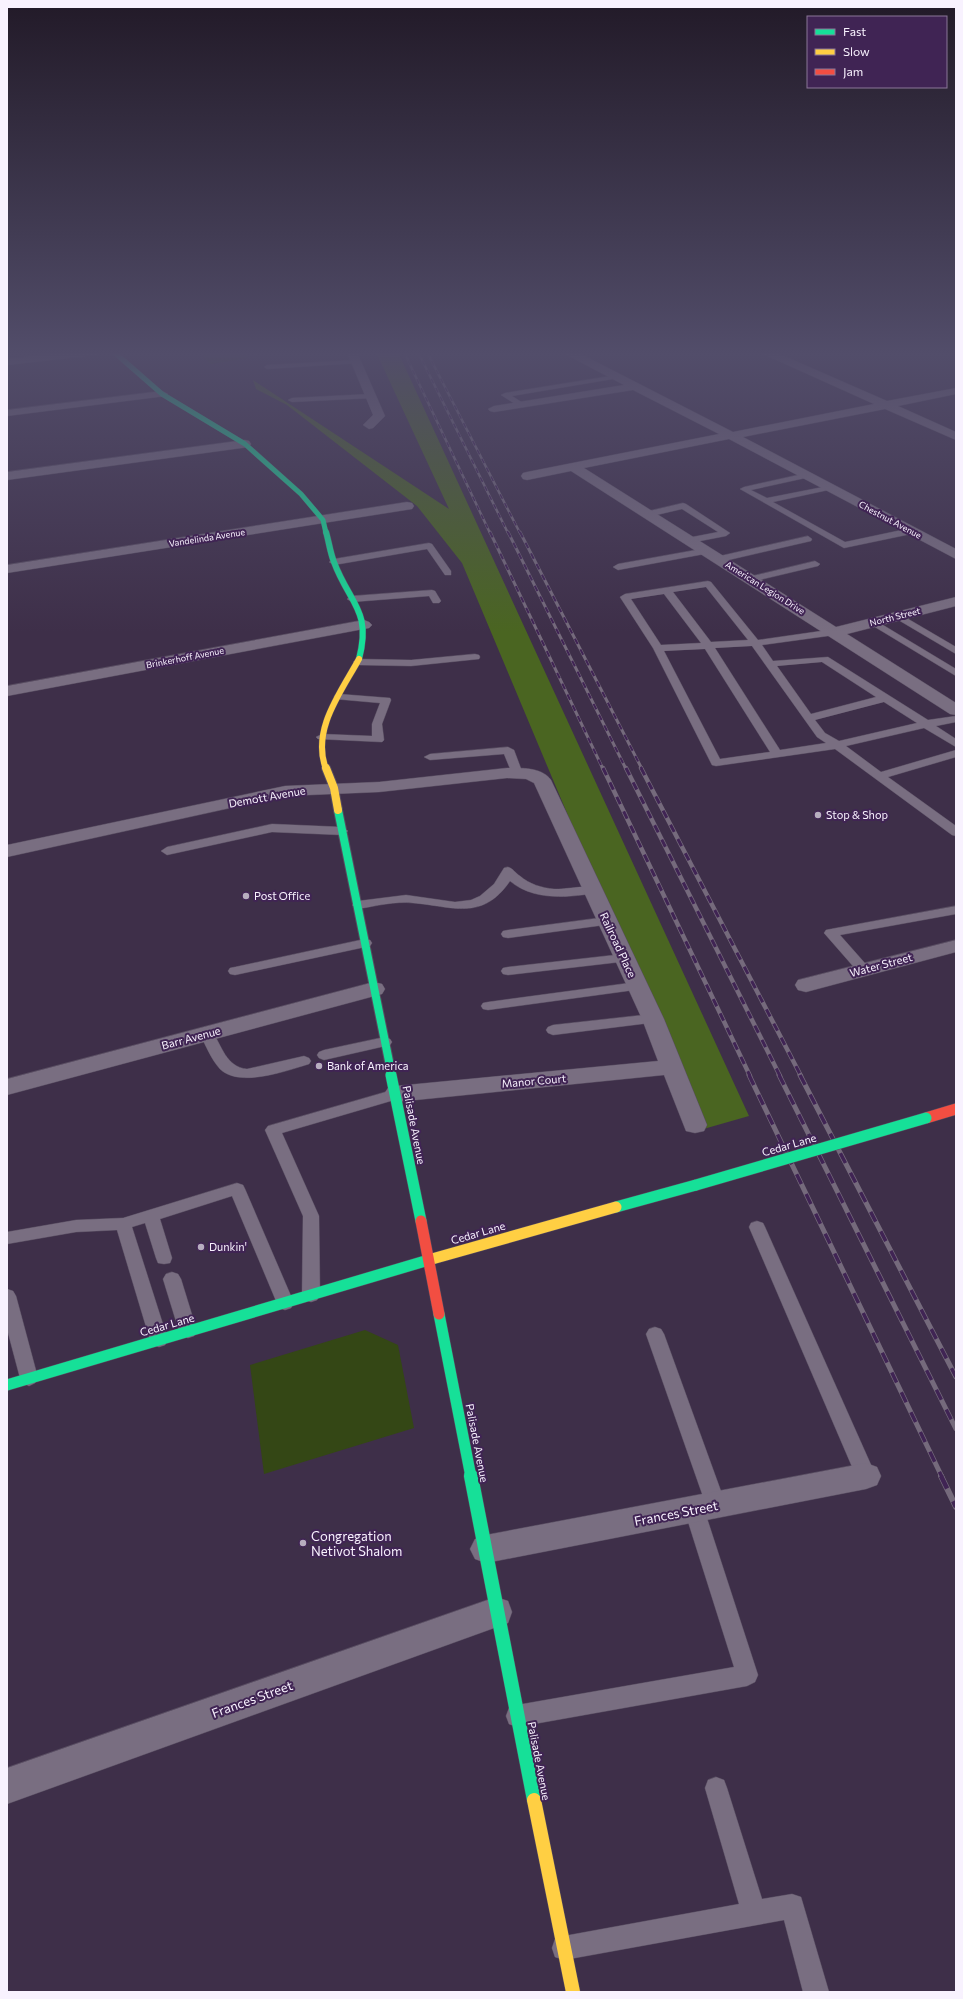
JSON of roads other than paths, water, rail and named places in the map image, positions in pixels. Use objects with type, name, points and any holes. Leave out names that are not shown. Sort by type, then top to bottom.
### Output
[{"type":"street","points":[[7,476],[235,445]]},
{"type":"street","name":"Palisade Avenue","points":[[246,445],[301,494],[323,520],[334,562],[364,625],[364,640],[358,662],[327,718],[322,737],[321,756],[334,788],[486,1549],[496,1612],[573,1992]]},
{"type":"street","points":[[527,476],[684,445]]},
{"type":"street","name":"Chestnut Avenue","points":[[750,445],[956,555]]},
{"type":"street","name":"American Legion Drive","points":[[573,467],[956,710]]},
{"type":"street","name":"Vandelinda Avenue","points":[[7,569],[407,506]]},
{"type":"street","name":"North Street","points":[[835,632],[956,601]]},
{"type":"street","name":"Brinkerhoff Avenue","points":[[7,691],[364,625]]},
{"type":"street","name":"Demott Avenue","points":[[7,851],[285,791],[334,788],[356,789],[507,773],[523,774]]},
{"type":"street","name":"Railroad Place","points":[[523,774],[542,780],[652,1019],[695,1125]]},
{"type":"street","name":"Water Street","points":[[806,985],[956,946]]},
{"type":"street","name":"Barr Avenue","points":[[7,1087],[374,989]]},
{"type":"street","name":"Manor Court","points":[[396,1094],[671,1067]]},
{"type":"street","name":"Cedar Lane","points":[[7,1385],[428,1260],[955,1110]]},
{"type":"street","name":"Frances Street","points":[[486,1549],[866,1476]]},
{"type":"street","name":"Frances Street","points":[[7,1786],[496,1612]]},
{"type":"lane","points":[[807,475],[744,489],[844,545],[911,531]]},
{"type":"lane","points":[[766,501],[830,488]]},
{"type":"lane","points":[[648,514],[683,506],[726,533],[690,540]]},
{"type":"lane","points":[[720,559],[808,539]]},
{"type":"lane","points":[[334,562],[429,546],[448,573]]},
{"type":"lane","points":[[618,568],[707,551]]},
{"type":"lane","points":[[751,579],[815,564]]},
{"type":"lane","points":[[956,719],[926,724],[837,745],[716,763],[658,648],[625,597],[708,584],[755,643],[821,735],[837,745],[956,832]]},
{"type":"lane","points":[[666,590],[708,646],[777,754]]},
{"type":"lane","points":[[352,598],[432,593],[436,601]]},
{"type":"lane","points":[[898,616],[956,651]]},
{"type":"lane","points":[[873,622],[956,673]]},
{"type":"lane","points":[[658,648],[755,643],[835,632]]},
{"type":"lane","points":[[358,662],[412,663],[475,657]]},
{"type":"lane","points":[[770,664],[824,659],[956,744]]},
{"type":"lane","points":[[322,737],[378,740],[377,724],[386,700],[339,697]]},
{"type":"lane","points":[[809,718],[885,698]]},
{"type":"lane","points":[[430,757],[508,750],[523,774]]},
{"type":"lane","points":[[880,776],[956,753]]},
{"type":"lane","points":[[167,851],[272,828],[342,831]]},
{"type":"lane","points":[[358,906],[412,899],[449,906],[465,906],[481,901],[489,896],[505,881],[508,872],[515,880],[548,892],[565,893],[593,890]]},
{"type":"lane","points":[[864,970],[831,933],[956,910]]},
{"type":"lane","points":[[508,934],[607,921]]},
{"type":"lane","points":[[235,971],[365,943]]},
{"type":"lane","points":[[508,971],[624,958]]},
{"type":"lane","points":[[488,1006],[637,986]]},
{"type":"lane","points":[[553,1030],[652,1019]]},
{"type":"lane","points":[[207,1034],[224,1065],[230,1071],[239,1074],[247,1074],[304,1061]]},
{"type":"lane","points":[[324,1055],[385,1042]]},
{"type":"lane","points":[[310,1295],[311,1216],[273,1130],[396,1094]]},
{"type":"lane","points":[[7,1238],[76,1226],[123,1224],[237,1189],[285,1303]]},
{"type":"lane","points":[[151,1215],[164,1258]]},
{"type":"lane","points":[[123,1224],[159,1340]]},
{"type":"lane","points":[[757,1227],[866,1476]]},
{"type":"lane","points":[[172,1279],[188,1331]]},
{"type":"lane","points":[[7,1296],[29,1378]]},
{"type":"lane","points":[[517,1716],[747,1675],[705,1507],[655,1334]]},
{"type":"lane","points":[[716,1788],[754,1913]]},
{"type":"lane","points":[[564,1948],[792,1906],[816,1992]]},
{"type":"railway","points":[[448,445],[490,533]]},
{"type":"railway","points":[[464,445],[508,533]]},
{"type":"railway","points":[[475,445],[520,533]]},
{"type":"railway","points":[[490,532],[603,769]]},
{"type":"railway","points":[[508,532],[626,769]]},
{"type":"railway","points":[[520,532],[642,769]]},
{"type":"railway","points":[[603,768],[750,1076]]},
{"type":"railway","points":[[626,768],[780,1076]]},
{"type":"railway","points":[[641,768],[801,1076]]},
{"type":"railway","points":[[749,1075],[942,1477]]},
{"type":"railway","points":[[779,1075],[956,1429]]},
{"type":"railway","points":[[800,1075],[956,1377]]},
{"type":"railway","points":[[941,1476],[956,1507]]},
{"type":"place","name":"Stop & Shop","points":[[818,815]]},
{"type":"place","name":"Post Office","points":[[246,896]]},
{"type":"place","name":"Bank of America","points":[[319,1066]]},
{"type":"place","name":"Dunkin'","points":[[201,1247]]},
{"type":"place","name":"Congregation Netivot Shalom","points":[[303,1543]]}]
